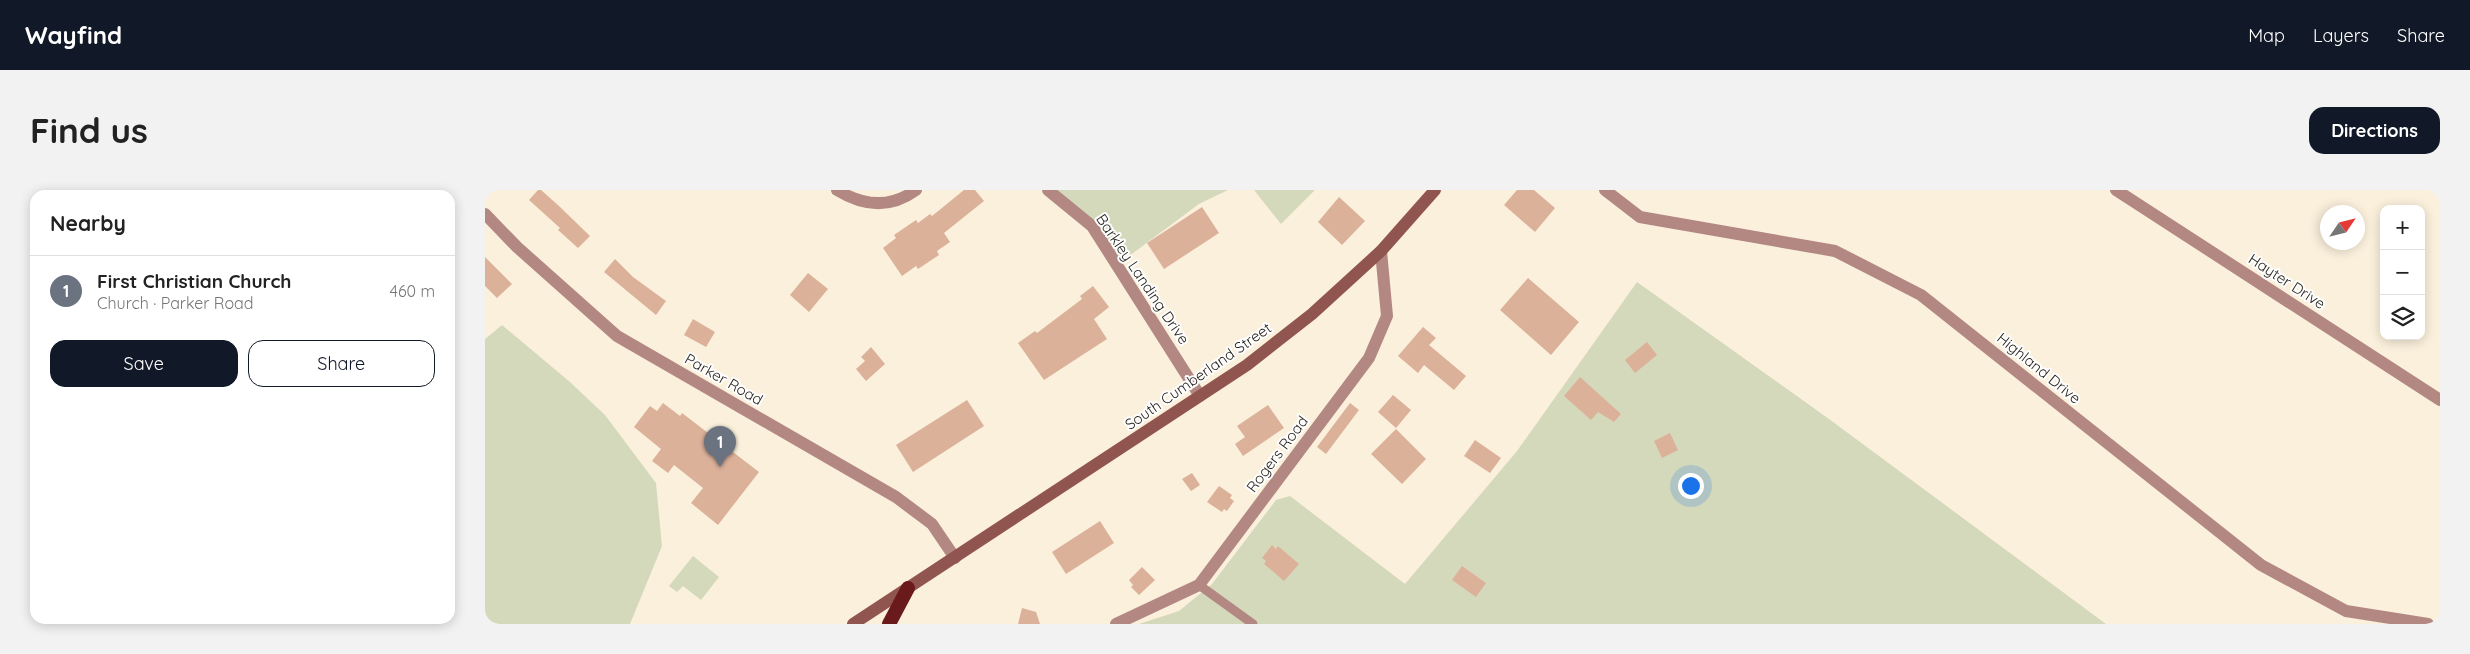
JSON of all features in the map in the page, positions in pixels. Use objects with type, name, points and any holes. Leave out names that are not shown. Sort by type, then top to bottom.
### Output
[{"type":"highway","points":[[889,624],[908,588]]},
{"type":"main road","name":"South Cumberland Street","points":[[853,624],[1201,396],[1277,342],[1381,251],[1435,190]]},
{"type":"street","points":[[837,190],[853,200],[881,205],[909,195],[916,190]]},
{"type":"street","name":"Barkley Landing Drive","points":[[1048,190],[1091,226],[1201,396]]},
{"type":"street","name":"Highland Drive","points":[[1605,190],[1640,217],[1835,251],[1921,295],[2261,565],[2346,611],[2428,624]]},
{"type":"street","name":"Hayter Drive","points":[[2116,190],[2440,400]]},
{"type":"street","name":"Parker Road","points":[[485,214],[517,247],[617,336],[896,497],[932,524],[955,558]]},
{"type":"street","name":"Rogers Road","points":[[1116,624],[1199,585],[1369,358],[1387,316],[1381,251]]},
{"type":"lane","points":[[1199,585],[1253,624]]},
{"type":"green space","points":[[1048,190],[1228,190],[1199,204],[1117,265],[1092,226]]},
{"type":"green space","points":[[1254,190],[1315,190],[1281,224]]},
{"type":"green space","points":[[1637,282],[1829,419],[2106,624],[1139,624],[1179,611],[1212,584],[1276,500],[1290,496],[1405,584],[1517,451]]},
{"type":"green space","points":[[502,325],[570,382],[605,415],[656,483],[662,546],[630,624],[485,624],[485,339]]},
{"type":"green space","points":[[693,556],[719,577],[701,600],[683,586],[677,592],[669,586]]},
{"type":"building","points":[[538,190],[541,190],[590,236],[578,248],[558,230],[560,228],[529,200]]},
{"type":"building","points":[[964,190],[975,190],[984,201],[944,233],[950,242],[937,251],[939,255],[918,269],[916,266],[902,276],[883,248],[896,238],[894,235],[916,220],[918,223],[930,214],[932,216]]},
{"type":"building","points":[[1517,190],[1534,190],[1555,208],[1535,232],[1504,205]]},
{"type":"building","points":[[1339,197],[1365,221],[1342,245],[1318,222]]},
{"type":"building","points":[[1202,207],[1219,233],[1164,269],[1147,243]]},
{"type":"building","points":[[485,257],[512,284],[497,298],[485,286]]},
{"type":"building","points":[[615,259],[633,277],[666,301],[656,315],[604,272]]},
{"type":"building","points":[[808,273],[828,289],[809,312],[790,295]]},
{"type":"building","points":[[1528,278],[1579,322],[1551,355],[1500,310]]},
{"type":"building","points":[[1093,286],[1109,307],[1094,319],[1107,339],[1044,380],[1018,343],[1035,331],[1037,333],[1082,299],[1080,296]]},
{"type":"building","points":[[693,319],[715,332],[706,347],[684,335]]},
{"type":"building","points":[[1423,327],[1436,338],[1429,345],[1466,376],[1454,390],[1424,365],[1418,373],[1398,356]]},
{"type":"building","points":[[1647,342],[1657,355],[1635,373],[1625,360]]},
{"type":"building","points":[[871,347],[885,364],[866,381],[856,369],[865,361],[861,357]]},
{"type":"building","points":[[1580,377],[1621,414],[1614,422],[1598,412],[1591,420],[1564,396]]},
{"type":"building","points":[[1393,395],[1411,410],[1396,428],[1378,412]]},
{"type":"building","points":[[967,400],[984,426],[913,472],[896,445]]},
{"type":"building","points":[[663,403],[680,416],[682,413],[759,472],[718,525],[691,503],[703,488],[674,465],[668,473],[652,461],[661,449],[634,427],[650,406],[657,411]]},
{"type":"building","points":[[1350,403],[1359,410],[1326,454],[1317,447]]},
{"type":"building","points":[[1268,405],[1284,428],[1243,456],[1235,444],[1245,437],[1237,426]]},
{"type":"building","points":[[1396,429],[1426,459],[1402,484],[1371,454]]},
{"type":"building","points":[[1670,433],[1678,450],[1662,458],[1654,441]]},
{"type":"building","points":[[1475,440],[1501,458],[1490,473],[1464,456]]},
{"type":"building","points":[[1192,473],[1200,485],[1191,491],[1182,479]]},
{"type":"building","points":[[1219,486],[1232,495],[1230,498],[1234,501],[1227,511],[1224,509],[1222,512],[1207,502]]},
{"type":"building","points":[[1100,521],[1114,543],[1066,574],[1052,552]]},
{"type":"building","points":[[1272,545],[1276,549],[1278,546],[1299,564],[1284,581],[1264,564],[1266,561],[1262,558]]},
{"type":"building","points":[[1462,566],[1486,583],[1476,597],[1452,580]]},
{"type":"building","points":[[1142,567],[1155,580],[1139,595],[1131,587],[1133,585],[1129,580]]},
{"type":"building","points":[[1022,608],[1036,612],[1040,624],[1018,624]]},
{"type":"place","name":"First Christian Church","points":[[720,467]]}]
